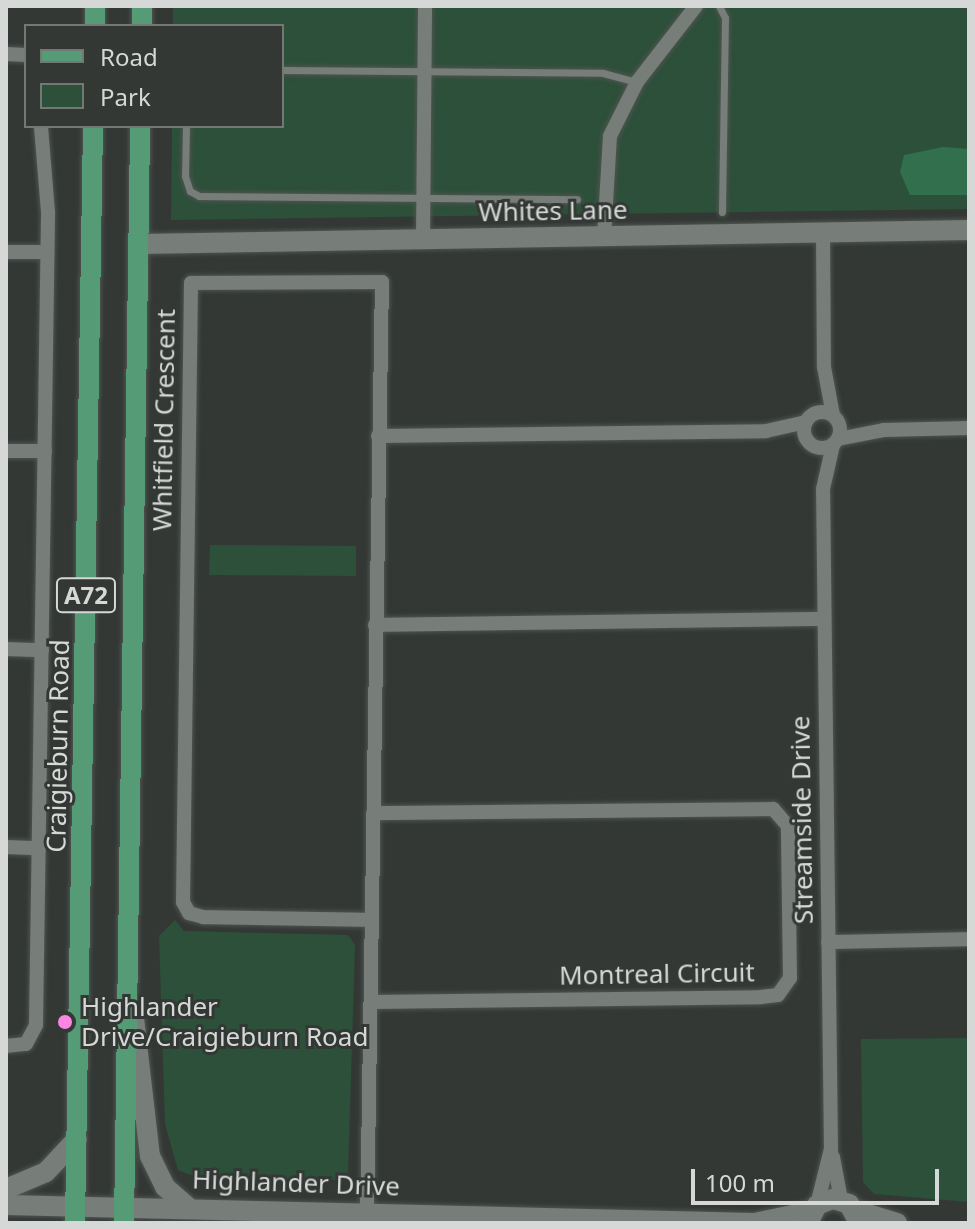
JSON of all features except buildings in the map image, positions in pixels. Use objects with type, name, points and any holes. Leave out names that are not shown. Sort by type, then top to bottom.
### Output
[{"type":"main road","name":"Craigieburn Road","points":[[75,1214],[93,128]]},
{"type":"main road","name":"A72","points":[[124,1214],[140,128]]},
{"type":"street","points":[[423,240],[425,6]]},
{"type":"street","points":[[604,237],[610,136],[637,82],[696,6]]},
{"type":"street","points":[[6,1046],[26,1044],[36,1025],[47,252],[41,128]]},
{"type":"street","name":"Whites Lane","points":[[139,244],[969,230]]},
{"type":"street","points":[[823,233],[824,367],[835,418]]},
{"type":"street","points":[[6,252],[47,252]]},
{"type":"street","name":"Whitfield Crescent","points":[[367,1217],[371,1002],[378,436],[382,282],[191,283],[183,902],[189,913],[203,917],[372,920]]},
{"type":"street","points":[[809,419],[824,367]]},
{"type":"street","points":[[378,436],[766,431],[809,419],[835,418],[884,430]]},
{"type":"street","name":"Streamside Drive","points":[[812,1213],[831,1149],[823,489],[835,442],[835,418]]},
{"type":"street","name":"Streamside Drive","points":[[809,419],[809,442],[823,489]]},
{"type":"street","points":[[766,431],[809,442],[835,442],[884,430],[969,428]]},
{"type":"street","points":[[6,451],[45,451]]},
{"type":"street","points":[[375,625],[824,619]]},
{"type":"street","points":[[6,649],[42,650]]},
{"type":"street","name":"Montreal Circuit","points":[[371,1002],[772,996],[784,990],[790,968],[788,826],[773,809],[373,813]]},
{"type":"street","points":[[6,847],[39,848]]},
{"type":"street","points":[[828,942],[969,939]]},
{"type":"street","points":[[129,966],[150,1156],[165,1187],[187,1206]]},
{"type":"street","points":[[6,1189],[46,1172],[77,1139]]},
{"type":"street","name":"Streamside Drive","points":[[831,1149],[852,1211]]},
{"type":"street","name":"Highlander Drive","points":[[6,1205],[75,1214],[124,1214],[187,1206],[367,1217],[754,1223],[812,1213],[852,1211]]},
{"type":"street","points":[[852,1211],[897,1223]]},
{"type":"street","name":"Highlander Drive","points":[[485,1223],[516,1219]]},
{"type":"lane","points":[[719,6],[725,18],[722,212]]},
{"type":"lane","points":[[284,70],[603,73],[637,82]]},
{"type":"lane","points":[[186,128],[185,176],[190,191],[199,196],[577,199]]},
{"type":"green space","points":[[173,6],[969,6],[969,209],[171,220],[172,128],[284,128],[284,24],[173,24]]},
{"type":"green space","points":[[210,545],[356,546],[356,576],[209,575]]},
{"type":"green space","points":[[175,920],[184,931],[348,935],[355,945],[348,1172],[341,1180],[196,1177],[178,1170],[165,1124],[159,936]]},
{"type":"green space","points":[[969,1038],[969,1202],[874,1194],[863,1182],[861,1039]]},
{"type":"shaded area","points":[[943,147],[969,149],[969,195],[910,195],[900,172],[904,155]]},
{"type":"place","name":"Highlander Drive/Craigieburn Road","points":[[65,1022]]}]
